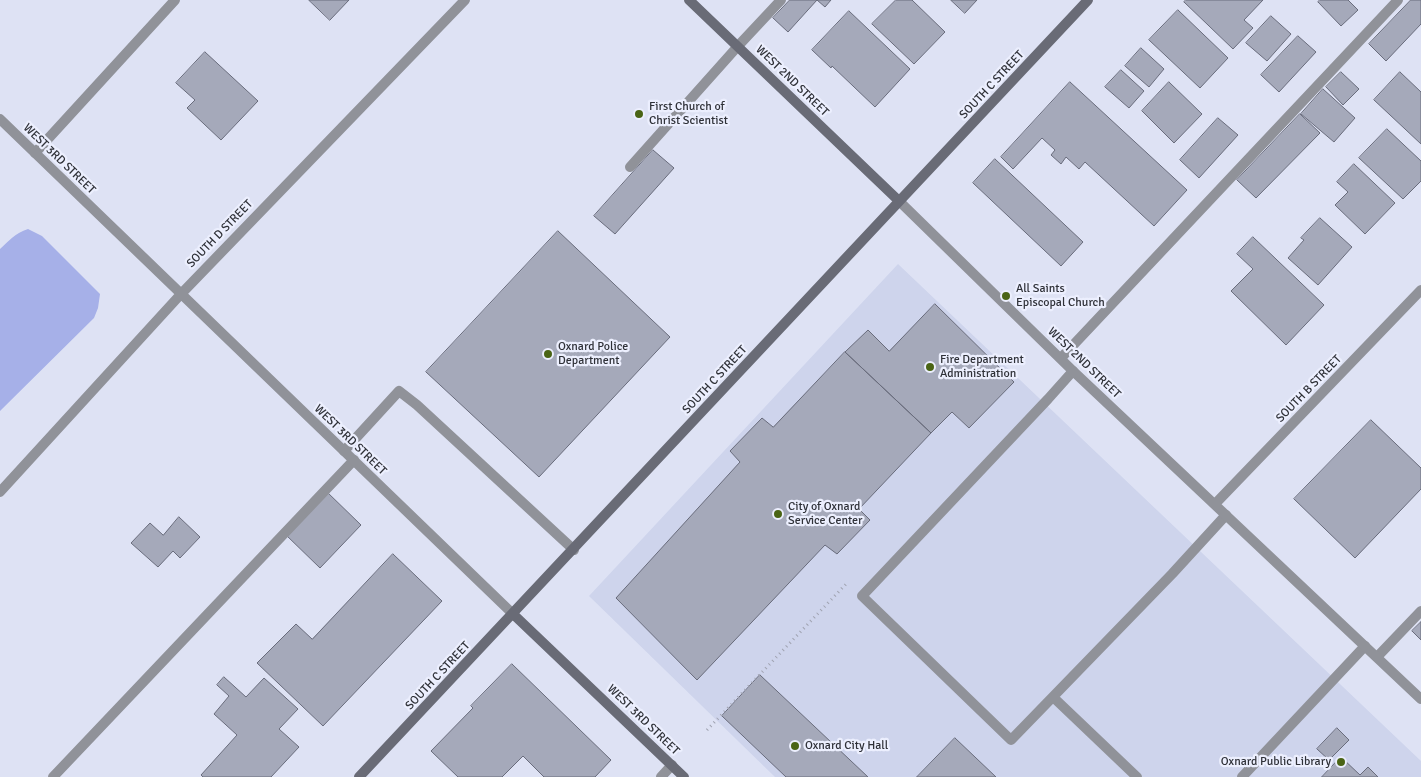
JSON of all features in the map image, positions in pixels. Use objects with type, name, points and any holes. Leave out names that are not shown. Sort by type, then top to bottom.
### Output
[{"type":"street","points":[[35,153],[175,0]]},
{"type":"street","name":"SOUTH D STREET","points":[[0,492],[123,359],[180,294],[465,0]]},
{"type":"street","name":"WEST 2ND STREET","points":[[688,0],[738,46],[1073,371],[1421,699]]},
{"type":"street","points":[[630,167],[781,0]]},
{"type":"street","name":"SOUTH C STREET","points":[[359,777],[1088,0]]},
{"type":"street","points":[[1061,358],[1398,0]]},
{"type":"street","name":"WEST 3RD STREET","points":[[0,119],[684,777]]},
{"type":"street","name":"SOUTH B STREET","points":[[1215,504],[1421,290]]},
{"type":"street","points":[[1073,371],[862,596],[1011,740],[1172,574],[1226,514]]},
{"type":"street","points":[[344,451],[399,391],[417,405],[574,550]]},
{"type":"street","points":[[53,777],[354,460]]},
{"type":"street","points":[[1378,657],[1421,611]]},
{"type":"street","points":[[1242,777],[1365,646]]},
{"type":"street","points":[[1053,697],[1137,777]]},
{"type":"street","points":[[661,777],[672,765]]},
{"type":"shaded area","points":[[28,229],[42,236],[100,294],[98,308],[94,318],[0,411],[0,249],[16,235]]},
{"type":"shaded area","points":[[898,264],[1421,761],[1421,777],[775,777],[589,596]]},
{"type":"building","points":[[309,0],[349,0],[330,20]]},
{"type":"building","points":[[790,0],[817,0],[788,32],[773,18]]},
{"type":"building","points":[[817,0],[831,0],[825,7]]},
{"type":"building","points":[[896,0],[912,0],[945,32],[914,64],[872,24]]},
{"type":"building","points":[[951,0],[977,0],[965,13]]},
{"type":"building","points":[[1186,0],[1263,0],[1244,20],[1253,28],[1233,49],[1184,2]]},
{"type":"building","points":[[1320,0],[1348,0],[1358,10],[1341,26],[1318,2]]},
{"type":"building","points":[[1411,0],[1421,0],[1421,24],[1386,61],[1369,44]]},
{"type":"building","points":[[1178,10],[1228,58],[1200,88],[1149,40]]},
{"type":"building","points":[[849,11],[910,69],[875,107],[832,66],[831,68],[812,50]]},
{"type":"building","points":[[1271,16],[1291,34],[1267,61],[1246,43]]},
{"type":"building","points":[[1298,36],[1316,52],[1279,92],[1261,75]]},
{"type":"building","points":[[1141,48],[1164,69],[1149,87],[1125,66]]},
{"type":"building","points":[[205,52],[258,101],[221,140],[187,108],[195,100],[176,83]]},
{"type":"building","points":[[1121,70],[1144,91],[1129,108],[1105,87]]},
{"type":"building","points":[[1341,72],[1359,89],[1343,105],[1326,87]]},
{"type":"building","points":[[1400,72],[1421,92],[1421,144],[1374,100]]},
{"type":"building","points":[[1070,82],[1187,190],[1154,226],[1085,162],[1079,169],[1066,157],[1061,164],[1051,155],[1055,150],[1042,138],[1013,169],[1001,157]]},
{"type":"building","points":[[1169,82],[1202,114],[1174,143],[1142,111]]},
{"type":"building","points":[[1323,89],[1355,118],[1334,142],[1301,114]]},
{"type":"building","points":[[1300,114],[1320,133],[1256,198],[1237,180]]},
{"type":"building","points":[[1218,118],[1238,135],[1199,178],[1180,160]]},
{"type":"building","points":[[1387,129],[1421,161],[1421,181],[1403,199],[1359,158]]},
{"type":"building","points":[[653,150],[674,168],[615,234],[594,216]]},
{"type":"building","points":[[995,159],[1083,242],[1061,266],[973,183]]},
{"type":"building","points":[[1354,164],[1395,203],[1365,234],[1335,205],[1348,192],[1337,182]]},
{"type":"building","points":[[1320,218],[1352,247],[1318,285],[1288,258],[1304,240],[1301,238]]},
{"type":"building","name":"Oxnard Police Department","points":[[558,231],[670,337],[539,477],[426,372]]},
{"type":"building","points":[[1253,237],[1324,305],[1286,345],[1231,291],[1253,269],[1237,254]]},
{"type":"building","name":"Fire Department Administration","points":[[935,304],[1014,382],[969,428],[952,412],[931,433],[845,352],[868,330],[889,351]]},
{"type":"building","name":"City of Oxnard Service Center","points":[[845,352],[931,433],[859,509],[870,520],[837,554],[825,545],[697,680],[616,598],[740,462],[730,451],[762,418],[773,427]]},
{"type":"building","points":[[1371,420],[1421,468],[1421,489],[1355,558],[1294,499]]},
{"type":"building","points":[[326,491],[361,525],[320,568],[285,534]]},
{"type":"building","points":[[179,517],[200,537],[180,558],[173,551],[158,567],[131,543],[150,523],[163,535]]},
{"type":"building","points":[[393,554],[442,601],[323,726],[257,663],[296,624],[312,639]]},
{"type":"building","points":[[1421,622],[1421,640],[1412,631]]},
{"type":"building","points":[[512,664],[611,760],[595,777],[544,777],[523,756],[502,777],[458,777],[431,751]]},
{"type":"building","name":"Oxnard City Hall","points":[[760,675],[868,777],[786,777],[722,716]]},
{"type":"building","points":[[224,677],[246,697],[264,678],[298,709],[279,729],[299,747],[271,777],[203,777],[201,775],[237,735],[214,714],[229,696],[217,685]]},
{"type":"building","points":[[1337,728],[1349,740],[1329,760],[1317,749]]},
{"type":"building","points":[[955,738],[996,777],[917,777]]},
{"type":"building","name":"Oxnard Public Library","points":[[1341,757],[1360,775],[1368,767],[1378,777],[1322,777]]},
{"type":"place","name":"First Church of Christ Scientist","points":[[639,114]]},
{"type":"place","name":"All Saints Episcopal Church","points":[[1006,296]]},
{"type":"place","name":"Oxnard Police Department","points":[[548,354]]},
{"type":"place","name":"Fire Department Administration","points":[[930,367]]},
{"type":"place","name":"City of Oxnard Service Center","points":[[778,514]]},
{"type":"place","name":"Oxnard City Hall","points":[[795,746]]},
{"type":"place","name":"Oxnard Public Library","points":[[1341,762]]}]
